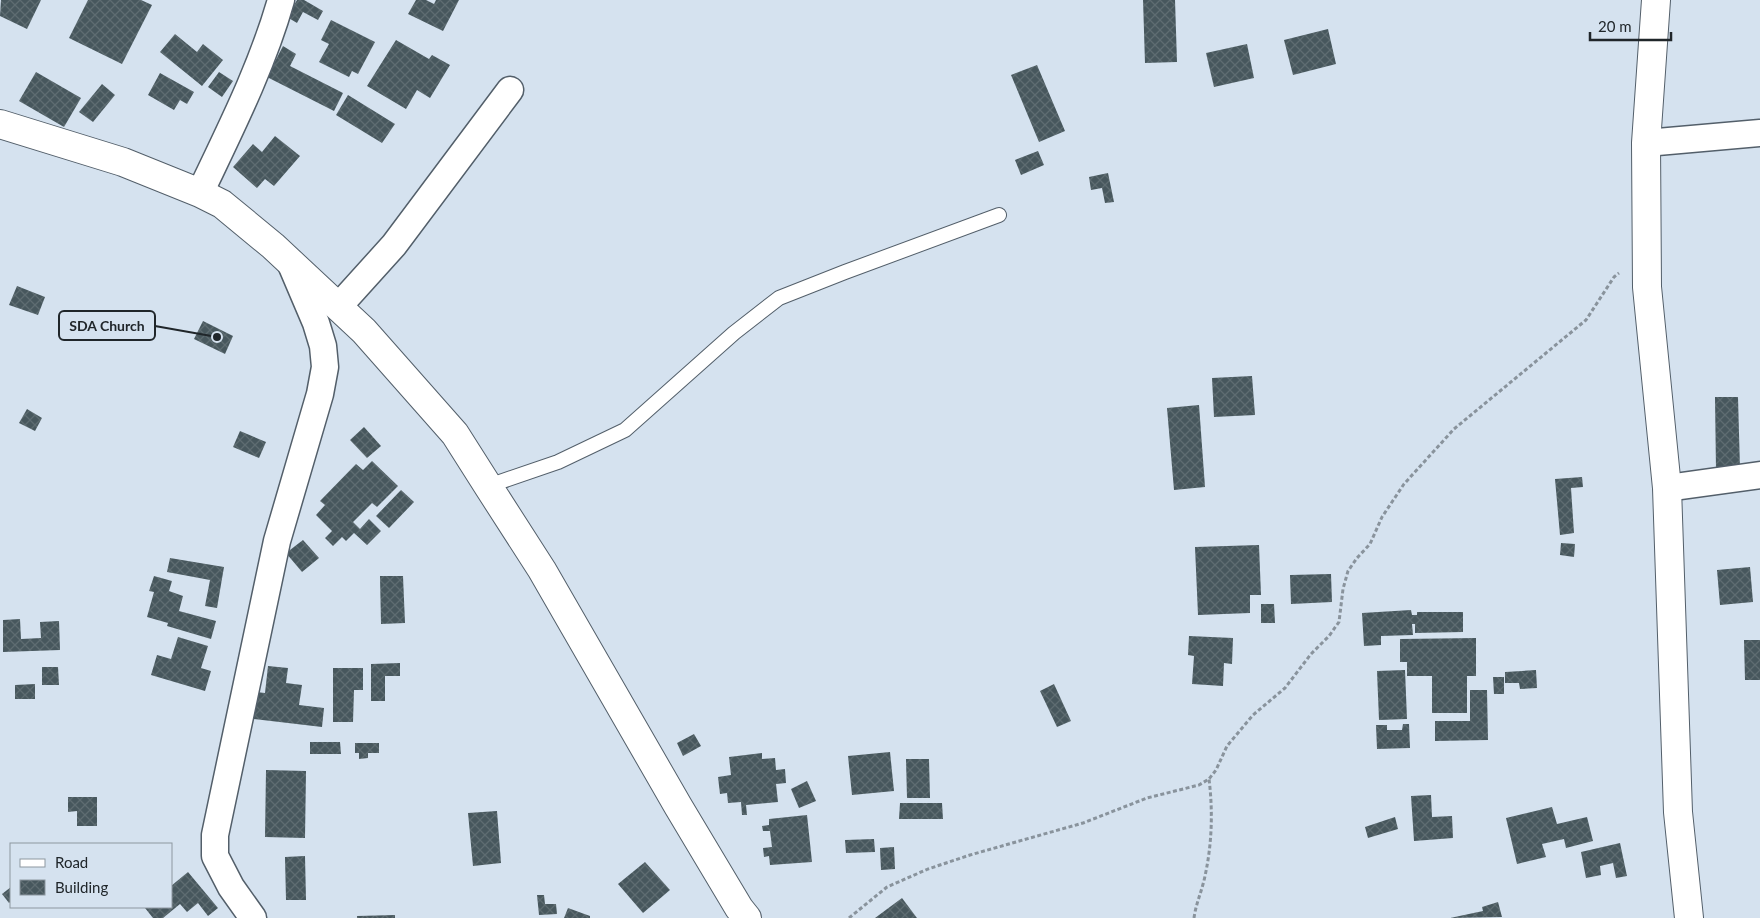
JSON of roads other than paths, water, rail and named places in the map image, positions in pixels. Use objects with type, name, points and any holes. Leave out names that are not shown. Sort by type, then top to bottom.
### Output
[{"type":"street","points":[[200,192],[244,100],[275,23],[281,0]]},
{"type":"street","points":[[1656,0],[1646,143],[1647,287],[1667,488],[1678,812],[1689,918]]},
{"type":"street","points":[[338,307],[394,245],[510,90]]},
{"type":"street","points":[[0,124],[123,162],[200,192],[222,204],[273,246],[364,331],[455,434],[542,570],[678,806],[739,908],[747,918]]},
{"type":"street","points":[[1646,143],[1760,133]]},
{"type":"street","points":[[253,918],[231,887],[215,856],[215,835],[277,541],[320,394],[325,367],[323,346],[316,323],[290,262]]},
{"type":"street","points":[[1667,488],[1760,475]]},
{"type":"lane","points":[[488,486],[558,462],[624,430],[734,333],[779,298],[999,215]]},
{"type":"place","name":"SDA Church","points":[[217,337]]}]
